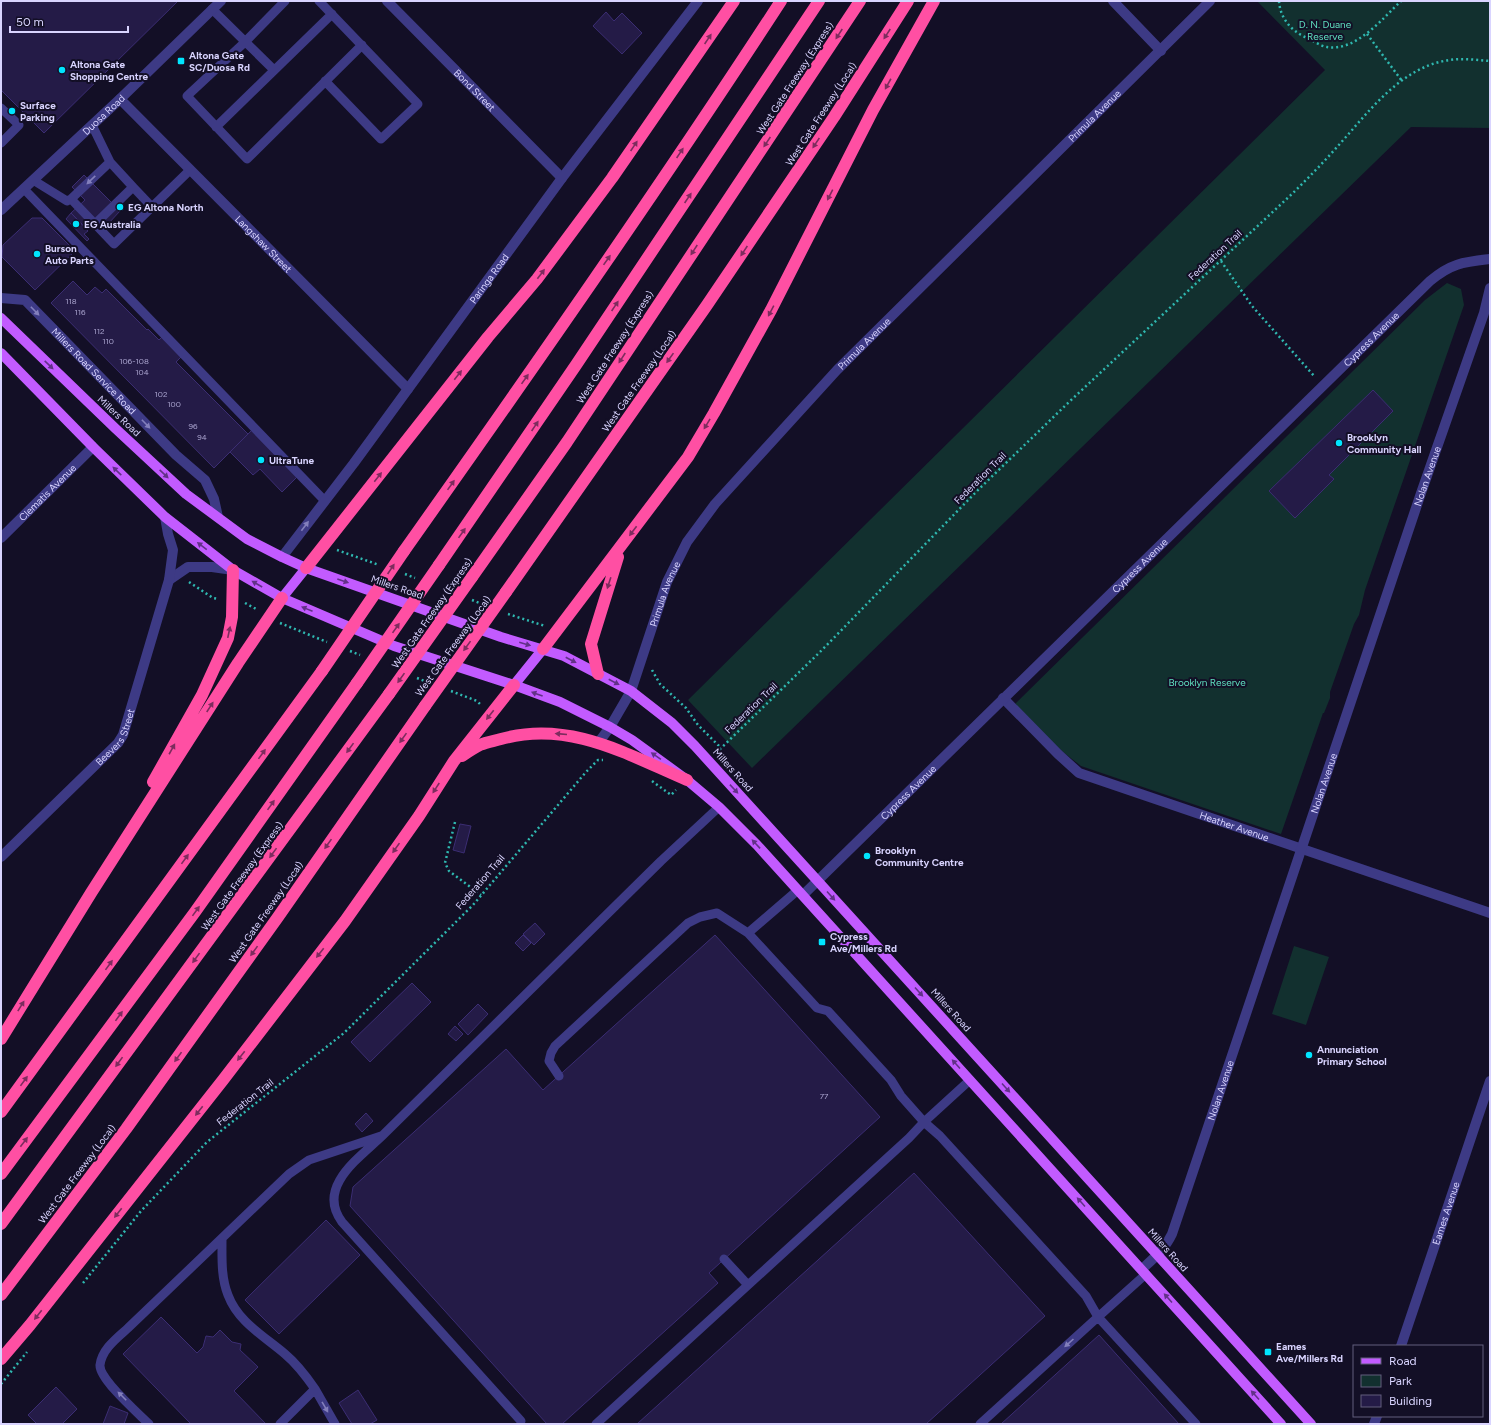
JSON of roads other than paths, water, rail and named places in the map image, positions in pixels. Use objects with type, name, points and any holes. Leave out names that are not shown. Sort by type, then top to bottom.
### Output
[{"type":"highway","points":[[306,568],[488,337],[537,279],[612,178],[734,1]]},
{"type":"highway","points":[[1,1112],[322,671],[606,261],[736,71],[781,1]]},
{"type":"highway","name":"West Gate Freeway (Express)","points":[[1,1174],[195,912],[357,683],[572,372],[819,1]]},
{"type":"highway","name":"West Gate Freeway (Express)","points":[[1,1224],[389,694],[567,442],[860,1]]},
{"type":"highway","name":"West Gate Freeway (Local)","points":[[1,1295],[126,1129],[278,917],[506,592],[707,305],[834,117],[908,1]]},
{"type":"highway","points":[[543,649],[688,457],[771,310],[873,110],[934,1]]},
{"type":"highway","points":[[598,674],[591,644],[622,546]]},
{"type":"highway","points":[[91,893],[202,695],[228,638],[232,617],[233,570]]},
{"type":"highway","points":[[1,1039],[91,893],[238,663],[282,598]]},
{"type":"highway","points":[[1,1359],[30,1325],[345,921],[418,816],[454,761],[514,685]]},
{"type":"highway","points":[[454,761],[481,744],[512,736],[534,733],[565,734],[599,742],[687,780]]},
{"type":"main road","name":"Millers Road","points":[[1,318],[20,338],[157,468],[186,494],[247,539],[306,568],[501,637],[564,656],[630,691],[672,723],[695,746],[1311,1424]]},
{"type":"main road","points":[[1,353],[93,447],[165,517],[233,570],[282,598],[394,646],[514,685],[560,702],[610,727],[632,740],[687,780],[719,807],[757,845],[1281,1424]]},
{"type":"main road","points":[[282,598],[306,568]]},
{"type":"main road","points":[[514,685],[543,649]]},
{"type":"street","name":"Duosa Road","points":[[1,210],[120,99],[221,1]]},
{"type":"street","name":"Bond Street","points":[[387,1],[562,178]]},
{"type":"street","name":"Paringa Road","points":[[282,557],[354,463],[562,178],[698,1]]},
{"type":"street","points":[[1113,1],[1161,50]]},
{"type":"street","name":"Primula Avenue","points":[[599,742],[610,727],[630,691],[667,582],[687,542],[715,504],[837,370],[1210,1]]},
{"type":"street","name":"Langshaw Street","points":[[120,99],[408,389]]},
{"type":"street","name":"Cypress Avenue","points":[[800,893],[818,881],[1003,698],[1440,273],[1463,262],[1490,259]]},
{"type":"street","name":"Nolan Avenue","points":[[1144,1272],[1168,1242],[1172,1234],[1422,489],[1484,313],[1490,288]]},
{"type":"street","name":"Millers Road Service Road","points":[[1,298],[25,300],[176,455],[205,480],[214,499],[218,518]]},
{"type":"street","name":"Clematis Avenue","points":[[1,538],[93,447]]},
{"type":"street","name":"Beevers Street","points":[[1,857],[118,743],[123,735],[169,580],[173,550],[165,517]]},
{"type":"street","points":[[169,580],[188,567],[212,567],[233,570]]},
{"type":"street","name":"Heather Avenue","points":[[1003,698],[1067,763],[1079,773],[1490,913]]},
{"type":"street","name":"Eames Avenue","points":[[1401,1345],[1490,1081]]},
{"type":"lane","points":[[285,1],[245,42],[187,96],[247,159],[362,45]]},
{"type":"lane","points":[[319,1],[418,104],[381,139],[324,81]]},
{"type":"lane","points":[[212,9],[274,70]]},
{"type":"lane","points":[[216,127],[332,14]]},
{"type":"lane","points":[[1,108],[19,126],[1,143]]},
{"type":"lane","points":[[92,125],[110,162],[152,207]]},
{"type":"lane","points":[[33,180],[67,201],[71,199],[110,162]]},
{"type":"lane","points":[[71,199],[114,244],[190,170]]},
{"type":"lane","points":[[95,224],[133,187]]},
{"type":"lane","points":[[24,189],[325,500]]},
{"type":"lane","points":[[522,1421],[337,1216],[334,1208],[336,1186],[351,1167],[382,1136],[719,807]]},
{"type":"lane","points":[[748,933],[800,893]]},
{"type":"lane","points":[[559,1076],[549,1062],[551,1052],[555,1046],[688,923],[700,917],[717,913],[748,933],[817,1008],[828,1010],[891,1080],[901,1096],[924,1122],[940,1136],[1086,1296],[1098,1317],[1196,1424]]},
{"type":"lane","points":[[596,1424],[909,1138],[924,1122],[970,1080]]},
{"type":"lane","points":[[149,1424],[108,1383],[102,1374],[100,1366],[106,1350],[289,1174],[309,1160],[382,1136]]},
{"type":"lane","points":[[222,1240],[223,1270],[227,1293],[232,1304],[250,1325],[300,1368],[335,1424]]},
{"type":"lane","points":[[724,1259],[748,1285]]},
{"type":"lane","points":[[980,1424],[1098,1317],[1144,1272]]},
{"type":"lane","points":[[280,1424],[314,1389]]},
{"type":"place","name":"Altona Gate SC/Duosa Rd","points":[[181,61]]},
{"type":"place","name":"Altona Gate Shopping Centre","points":[[62,70]]},
{"type":"place","name":"Surface Parking","points":[[12,111]]},
{"type":"place","name":"EG Altona North","points":[[120,207]]},
{"type":"place","name":"EG Australia","points":[[76,224]]},
{"type":"place","name":"Burson Auto Parts","points":[[37,254]]},
{"type":"place","name":"Brooklyn Community Hall","points":[[1339,443]]},
{"type":"place","name":"UltraTune","points":[[261,460]]},
{"type":"place","name":"Brooklyn Community Centre","points":[[867,856]]},
{"type":"place","name":"Cypress Ave/Millers Rd","points":[[822,942]]},
{"type":"place","name":"Annunciation Primary School","points":[[1309,1055]]},
{"type":"place","name":"Eames Ave/Millers Rd","points":[[1268,1352]]},
{"type":"park label","name":"D. N. Duane Reserve","points":[[1325,30]]},
{"type":"park label","name":"Brooklyn Reserve","points":[[1207,682]]}]
